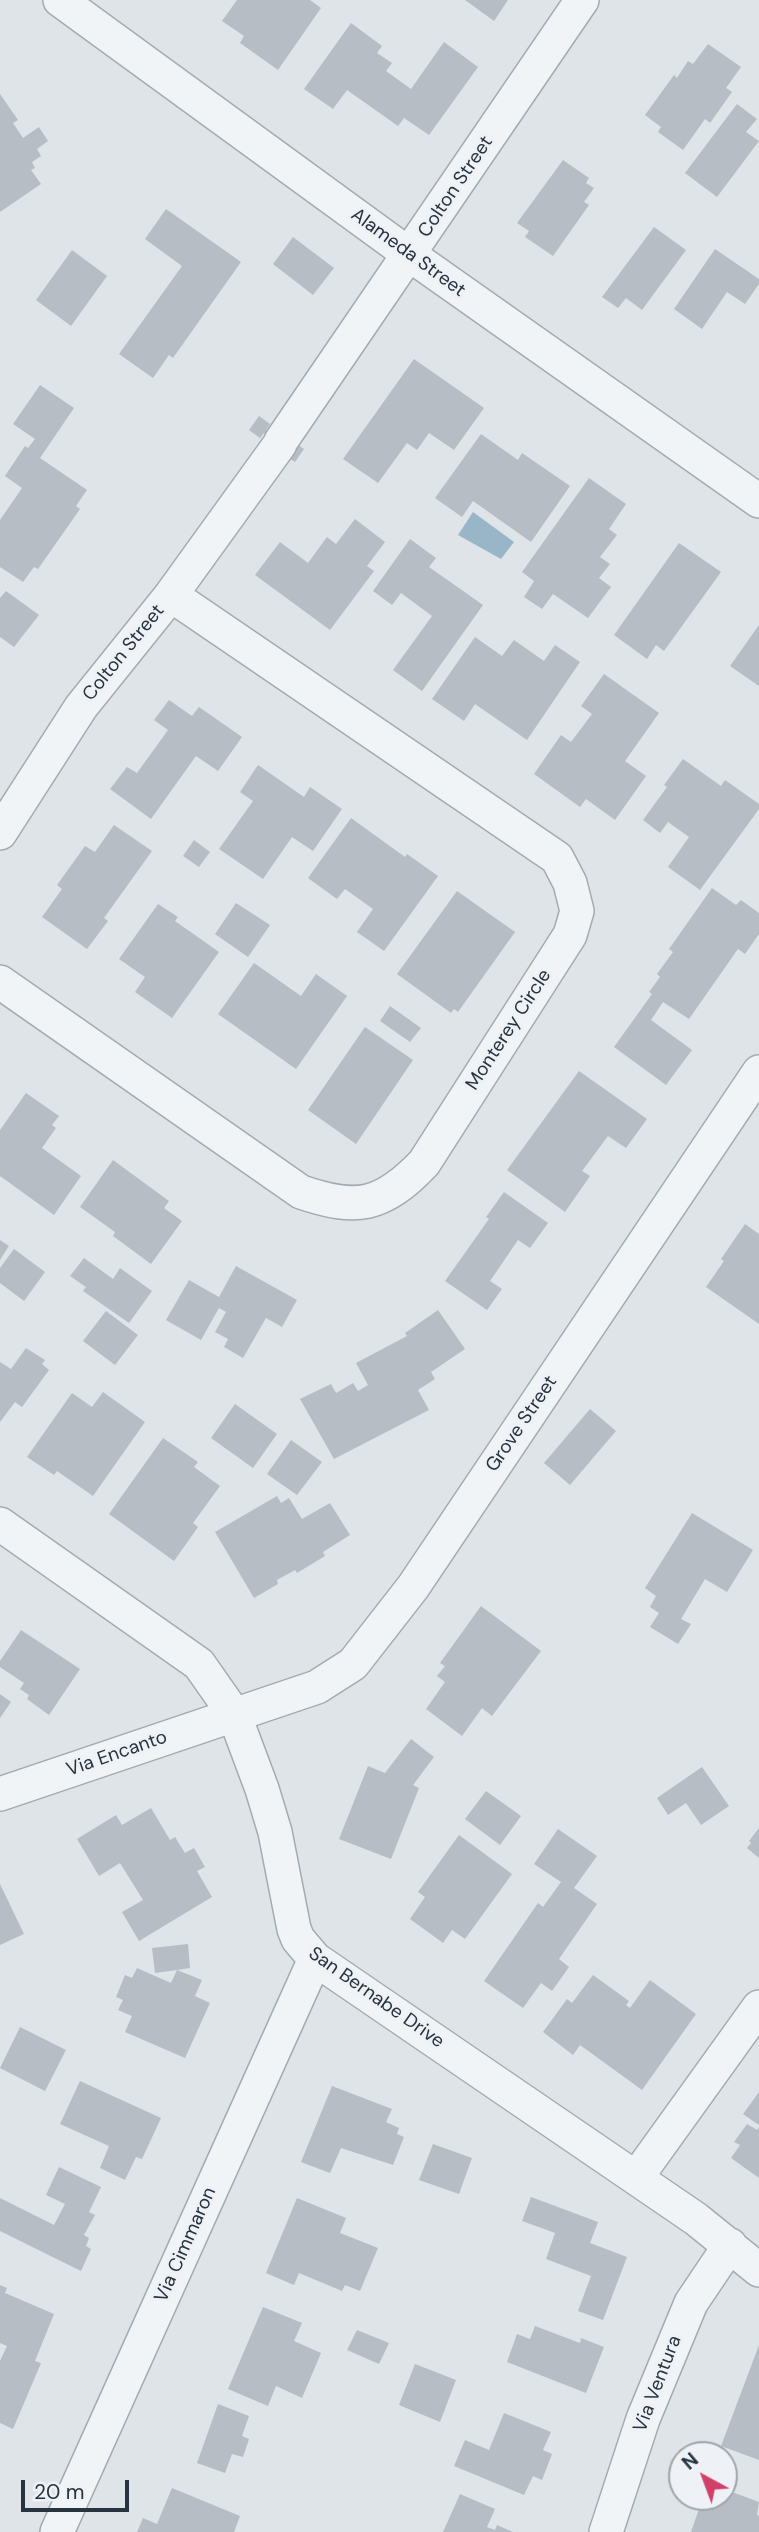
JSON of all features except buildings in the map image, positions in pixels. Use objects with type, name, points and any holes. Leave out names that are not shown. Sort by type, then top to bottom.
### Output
[{"type":"street","name":"Alameda Street","points":[[60,0],[410,255],[759,501]]},
{"type":"street","name":"Colton Street","points":[[0,833],[81,707],[171,595],[281,443],[582,0]]},
{"type":"street","name":"Monterey Circle","points":[[0,982],[301,1192],[331,1202],[359,1202],[383,1198],[404,1185],[424,1163],[570,935],[577,911],[570,883],[557,858],[171,595]]},
{"type":"street","name":"Grove Street","points":[[234,1714],[317,1687],[337,1676],[364,1651],[413,1587],[759,1072]]},
{"type":"street","name":"San Bernabe Drive","points":[[0,1524],[200,1664],[234,1714],[275,1832],[293,1929],[314,1959],[636,2178],[730,2245],[759,2270]]},
{"type":"street","name":"Via Encanto","points":[[0,1794],[234,1714]]},
{"type":"street","name":"Via Cimmaron","points":[[57,2532],[314,1959]]},
{"type":"street","points":[[636,2178],[759,2007]]},
{"type":"street","name":"Via Ventura","points":[[606,2532],[643,2420],[691,2303],[730,2245]]},
{"type":"water","points":[[473,512],[514,542],[501,559],[458,535]]}]
